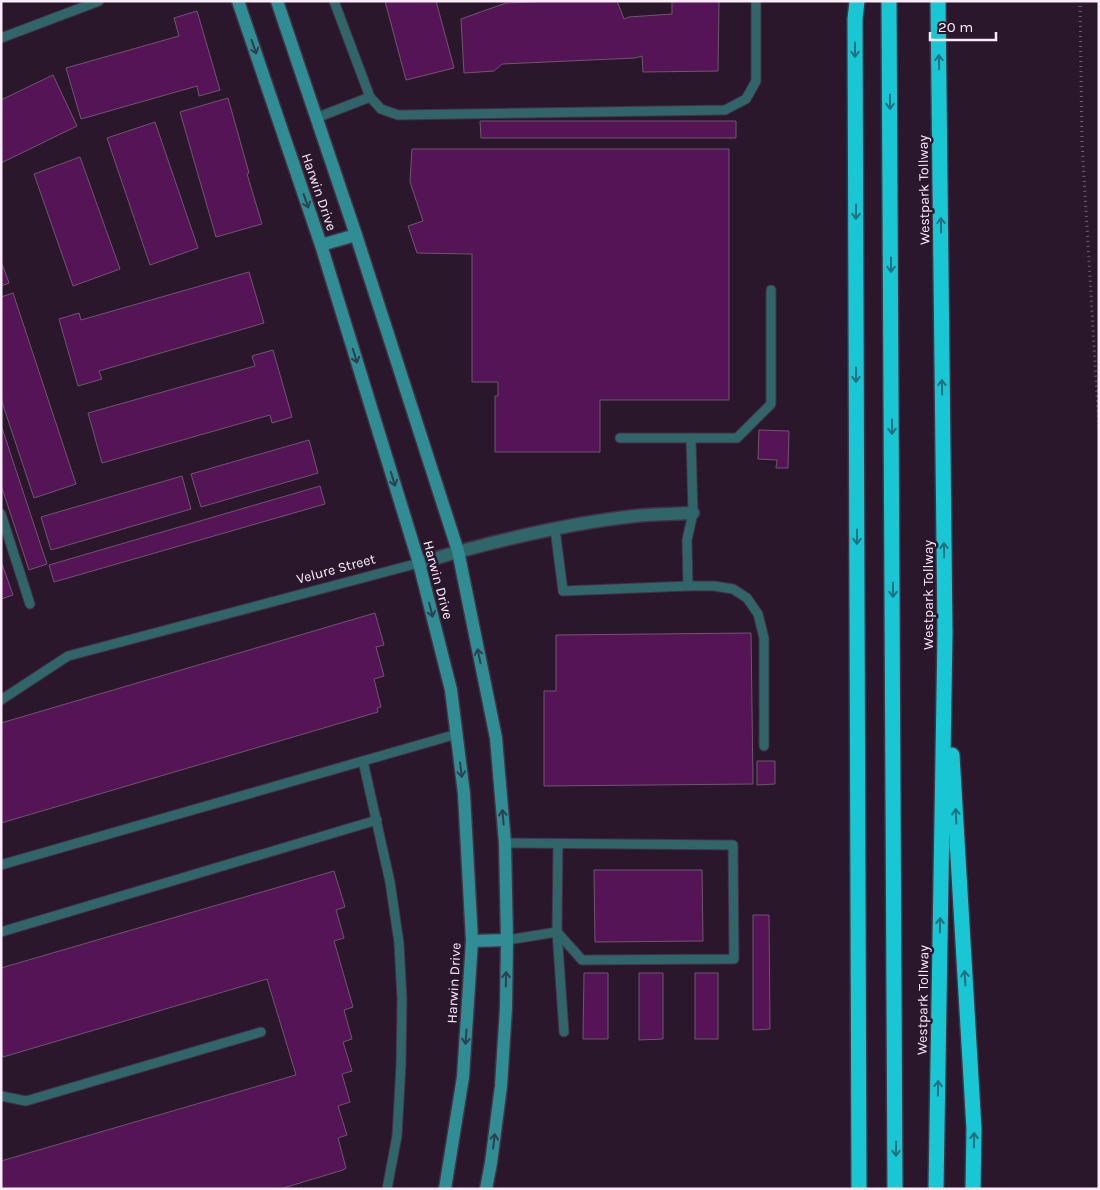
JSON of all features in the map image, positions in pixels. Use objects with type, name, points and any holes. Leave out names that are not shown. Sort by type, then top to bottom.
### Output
[{"type":"highway","points":[[856,1],[858,1189]]},
{"type":"highway","name":"Westpark Tollway","points":[[889,1],[896,1189]]},
{"type":"highway","name":"Westpark Tollway","points":[[936,1189],[945,633],[938,1]]},
{"type":"highway","points":[[945,633],[974,1129],[973,1189]]},
{"type":"main road","name":"Harwin Drive","points":[[238,1],[321,245],[419,563],[451,690],[464,794],[472,941],[463,1077],[446,1189]]},
{"type":"main road","points":[[267,1],[282,18]]},
{"type":"main road","name":"Harwin Drive","points":[[277,1],[356,235],[458,552],[496,738],[505,843],[506,1008],[501,1086],[486,1189]]},
{"type":"main road","points":[[321,245],[356,235]]},
{"type":"main road","points":[[472,941],[507,940]]},
{"type":"street","name":"Velure Street","points":[[419,563],[494,542],[555,529],[636,516],[693,513]]},
{"type":"lane","points":[[1,38],[99,1]]},
{"type":"lane","points":[[334,1],[370,97],[381,110],[398,116],[725,110],[746,99],[756,81],[756,1]]},
{"type":"lane","points":[[316,118],[370,97]]},
{"type":"lane","points":[[620,438],[737,438],[771,404],[771,290]]},
{"type":"lane","points":[[688,586],[687,540],[693,513],[691,438]]},
{"type":"lane","points":[[1,514],[30,604]]},
{"type":"lane","points":[[555,529],[563,591],[714,586],[732,589],[747,598],[758,614],[764,638],[764,746]]},
{"type":"lane","name":"Velure Street","points":[[1,700],[68,656],[419,563]]},
{"type":"lane","points":[[1,865],[457,734]]},
{"type":"lane","points":[[363,761],[378,820],[399,943],[402,999],[401,1064],[397,1136],[387,1189]]},
{"type":"lane","points":[[1,932],[378,820]]},
{"type":"lane","points":[[505,843],[733,845],[734,959],[582,960],[557,932]]},
{"type":"lane","points":[[558,844],[557,932],[564,1032]]},
{"type":"lane","points":[[507,940],[557,932]]},
{"type":"lane","points":[[1,1096],[26,1101],[261,1032]]},
{"type":"path","points":[[1080,1],[1082,142],[1099,429]]},
{"type":"building","points":[[385,1],[436,1],[454,68],[406,80]]},
{"type":"building","points":[[617,1],[624,19],[672,14],[672,1],[719,1],[718,71],[643,72],[642,56],[635,58],[502,64],[494,71],[464,73],[461,19],[506,3]]},
{"type":"building","points":[[197,11],[220,90],[199,96],[197,86],[81,119],[66,68],[179,36],[174,18]]},
{"type":"building","points":[[53,75],[77,126],[1,163],[1,100]]},
{"type":"building","points":[[228,98],[262,224],[216,237],[180,112]]},
{"type":"building","points":[[480,121],[736,121],[736,138],[481,138]]},
{"type":"building","points":[[155,122],[198,248],[150,265],[107,138]]},
{"type":"building","points":[[412,149],[729,149],[729,400],[600,400],[600,452],[495,452],[495,396],[498,396],[498,382],[472,382],[472,254],[417,253],[408,226],[423,221],[410,182]]},
{"type":"building","points":[[80,157],[120,269],[73,286],[34,174]]},
{"type":"building","points":[[1,261],[9,283],[1,286]]},
{"type":"building","points":[[249,272],[264,323],[99,371],[102,379],[78,386],[59,319],[79,313],[81,320]]},
{"type":"building","points":[[13,293],[76,484],[34,498],[1,399],[1,297]]},
{"type":"building","points":[[273,350],[292,417],[272,423],[270,415],[102,463],[88,413],[255,366],[252,356]]},
{"type":"building","points":[[1,425],[47,564],[29,570],[1,485]]},
{"type":"building","points":[[759,430],[789,431],[788,468],[776,468],[777,460],[758,459]]},
{"type":"building","points":[[309,440],[318,473],[201,507],[191,474]]},
{"type":"building","points":[[182,476],[191,509],[51,550],[41,517]]},
{"type":"building","points":[[320,486],[325,504],[54,582],[49,565]]},
{"type":"building","points":[[1,561],[13,595],[1,599]]},
{"type":"building","points":[[375,613],[384,645],[376,647],[384,676],[374,679],[381,707],[377,708],[378,712],[1,823],[1,723]]},
{"type":"building","points":[[751,633],[753,784],[544,786],[544,691],[556,691],[556,635]]},
{"type":"building","points":[[757,761],[775,761],[775,784],[757,785]]},
{"type":"building","points":[[594,870],[702,870],[703,941],[595,942]]},
{"type":"building","points":[[334,871],[345,907],[336,910],[344,938],[334,941],[353,1007],[344,1010],[352,1039],[343,1042],[352,1071],[342,1074],[350,1102],[338,1106],[347,1135],[338,1138],[346,1168],[280,1189],[1,1189],[1,1161],[296,1075],[267,979],[3,1057],[1,1052],[1,968]]},
{"type":"building","points":[[753,915],[769,915],[770,1029],[753,1030]]},
{"type":"building","points":[[584,973],[608,973],[608,1039],[583,1039]]},
{"type":"building","points":[[639,973],[663,973],[663,1039],[639,1040]]},
{"type":"building","points":[[695,973],[718,973],[718,1039],[695,1039]]}]
